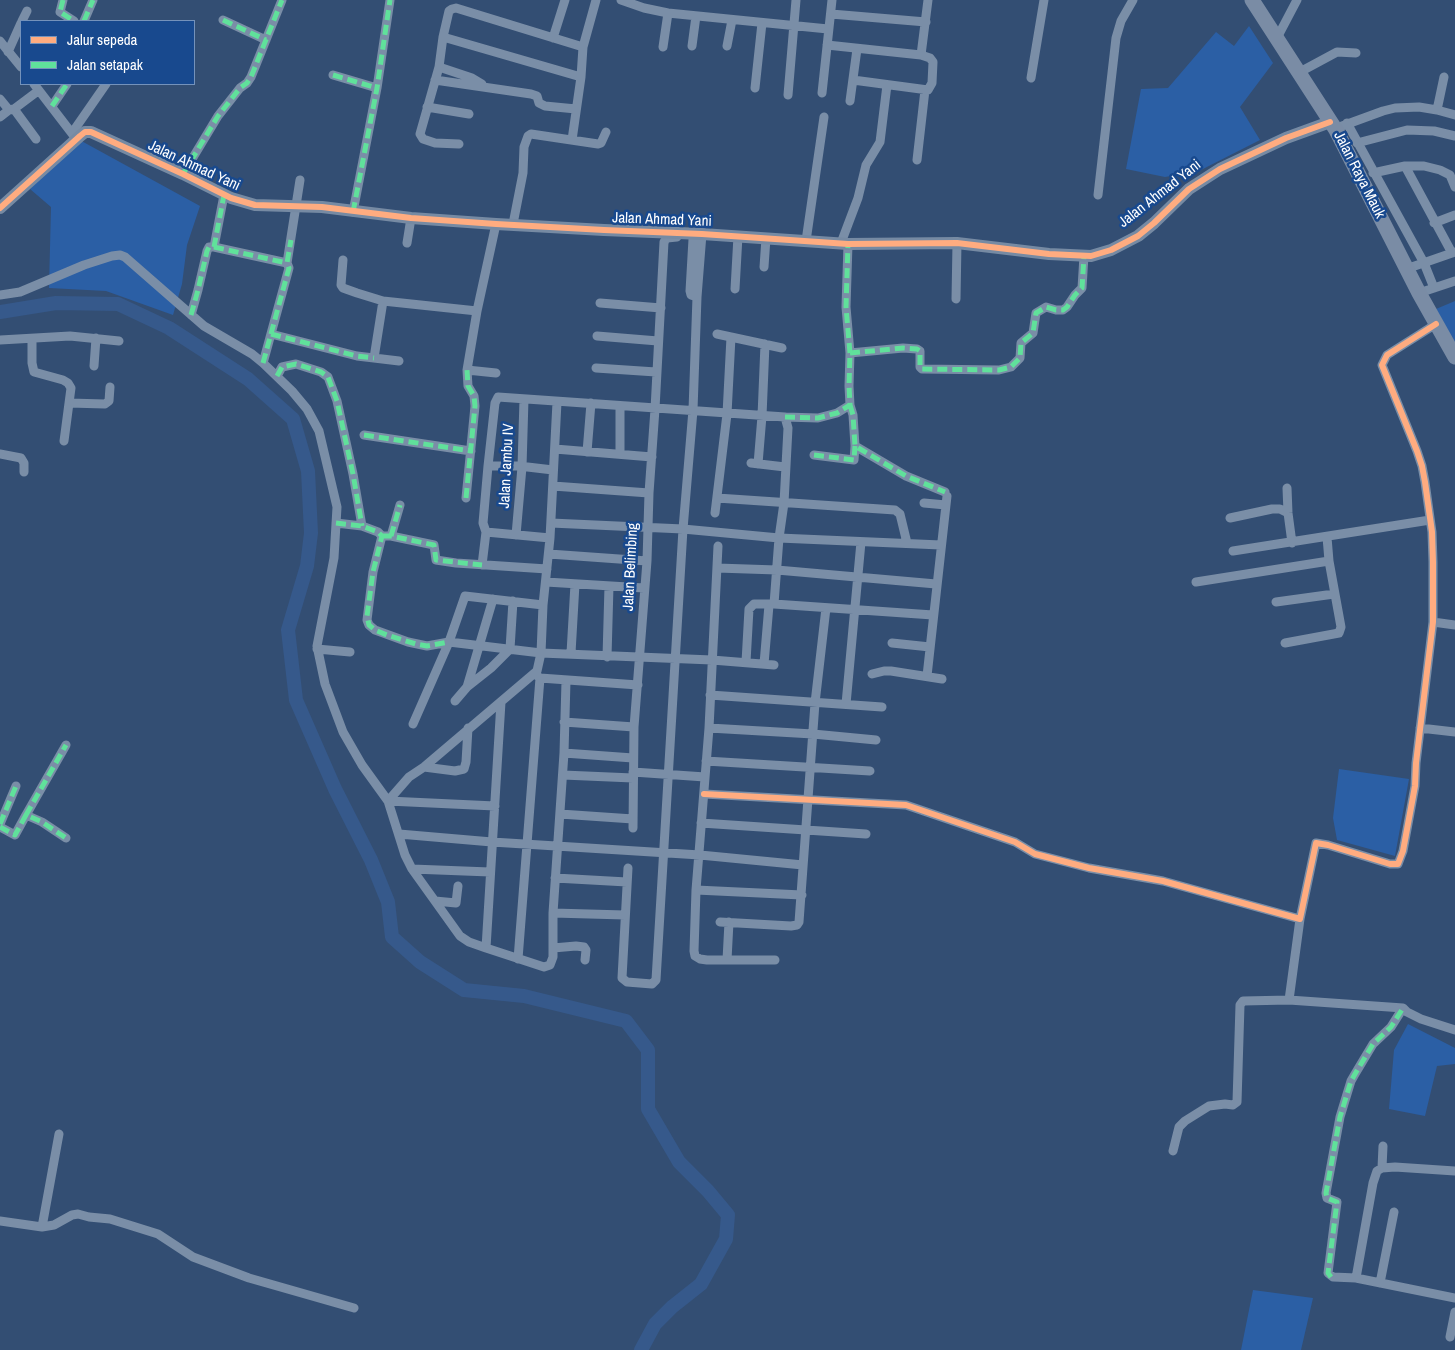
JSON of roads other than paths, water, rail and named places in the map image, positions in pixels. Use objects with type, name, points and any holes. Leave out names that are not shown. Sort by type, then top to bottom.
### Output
[{"type":"main road","name":"Jalan Raya Mauk","points":[[1252,0],[1298,73],[1338,125],[1406,269],[1455,357]]},
{"type":"street","points":[[63,0],[60,12],[69,20]]},
{"type":"street","points":[[84,20],[93,0]]},
{"type":"street","points":[[183,174],[218,116],[251,77],[282,0]]},
{"type":"street","points":[[353,212],[377,88],[390,0]]},
{"type":"street","points":[[553,38],[564,0]]},
{"type":"street","points":[[572,140],[581,77],[582,47],[596,0]]},
{"type":"street","points":[[621,0],[644,8],[668,13],[828,29]]},
{"type":"street","points":[[788,95],[796,0]]},
{"type":"street","points":[[822,93],[832,0]]},
{"type":"street","points":[[921,55],[928,0]]},
{"type":"street","points":[[1031,78],[1044,0]]},
{"type":"street","points":[[1098,195],[1116,38],[1121,21],[1133,0]]},
{"type":"street","points":[[1277,38],[1297,0]]},
{"type":"street","points":[[458,144],[435,143],[422,138],[420,132],[440,67],[449,11],[455,8],[582,47]]},
{"type":"street","points":[[23,20],[27,11]]},
{"type":"street","points":[[663,47],[668,13]]},
{"type":"street","points":[[831,14],[926,22]]},
{"type":"street","points":[[692,46],[696,16]]},
{"type":"street","points":[[223,20],[266,40]]},
{"type":"street","points":[[727,46],[732,20]]},
{"type":"street","points":[[755,88],[762,23]]},
{"type":"street","points":[[8,52],[20,26]]},
{"type":"street","points":[[444,37],[581,77]]},
{"type":"street","points":[[0,41],[20,66]]},
{"type":"street","points":[[827,45],[921,55],[930,58],[933,62],[931,87],[925,90],[853,80]]},
{"type":"street","points":[[850,101],[857,49]]},
{"type":"street","points":[[1298,73],[1337,52],[1356,53]]},
{"type":"street","points":[[440,67],[472,78],[487,87]]},
{"type":"street","points":[[333,75],[377,88]]},
{"type":"street","points":[[1437,110],[1444,77]]},
{"type":"street","points":[[435,80],[535,95],[540,103],[545,106],[576,109]]},
{"type":"street","points":[[52,106],[66,85]]},
{"type":"street","points":[[0,117],[12,110],[36,87],[74,136],[105,85]]},
{"type":"street","points":[[814,455],[854,460],[855,446],[853,414],[850,405],[850,353],[844,244],[866,165],[880,142],[887,85]]},
{"type":"street","points":[[917,160],[925,90]]},
{"type":"street","points":[[0,99],[12,110],[36,139]]},
{"type":"street","points":[[427,107],[469,114]]},
{"type":"street","points":[[1434,288],[1424,263],[1357,143],[1338,125],[1395,108],[1437,110],[1455,115]]},
{"type":"street","points":[[806,242],[824,117]]},
{"type":"street","name":"Jalan Ahmad Yani","points":[[0,208],[74,136],[82,133],[93,133],[224,195],[255,205],[322,207],[411,218],[698,238],[738,236],[844,244],[957,242],[1050,254],[1091,256],[1105,252],[1138,236],[1189,189],[1220,170],[1286,138],[1338,125]]},
{"type":"street","points":[[1357,143],[1395,132],[1420,129],[1455,136]]},
{"type":"street","points":[[512,224],[523,173],[524,147],[528,136],[531,134],[601,143],[606,132]]},
{"type":"street","points":[[1373,173],[1405,166],[1424,166],[1450,175],[1455,187]]},
{"type":"street","points":[[1405,166],[1434,223],[1453,252],[1406,269]]},
{"type":"street","points":[[286,263],[300,180]]},
{"type":"street","points":[[214,247],[224,195]]},
{"type":"street","points":[[1434,223],[1455,215]]},
{"type":"street","points":[[407,243],[411,218]]},
{"type":"street","points":[[466,498],[475,400],[468,386],[467,370],[477,310],[496,224]]},
{"type":"street","name":"Jalan Belimbing","points":[[560,814],[633,823],[634,726],[647,561],[649,492],[665,239],[680,236],[698,238]]},
{"type":"street","points":[[735,289],[738,236]]},
{"type":"street","points":[[628,868],[622,979],[627,982],[654,983],[674,658],[693,410],[698,238]]},
{"type":"street","points":[[764,267],[766,238]]},
{"type":"street","points":[[956,299],[957,242]]},
{"type":"street","points":[[191,315],[209,248],[214,247],[286,263],[290,268],[263,363]]},
{"type":"street","points":[[0,295],[20,292],[84,265],[120,255],[130,259],[204,326],[252,354],[263,363],[307,410],[319,431],[337,507],[334,558],[317,648],[325,684],[343,732],[362,765],[388,801],[405,855],[412,869],[460,936],[469,942],[486,948],[548,967],[551,963],[553,948],[553,913],[563,775],[566,681]]},
{"type":"street","points":[[850,353],[903,348],[916,349],[920,351],[920,367],[922,369],[989,370],[1012,367],[1020,358],[1021,343],[1034,332],[1036,313],[1046,307],[1056,310],[1067,307],[1082,288],[1084,256]]},
{"type":"street","points":[[343,260],[340,280],[342,287],[383,300],[477,310]]},
{"type":"street","points":[[1419,294],[1455,281]]},
{"type":"street","points":[[374,358],[383,300]]},
{"type":"street","points":[[600,303],[661,308]]},
{"type":"street","points":[[1289,1000],[1300,919],[1316,843],[1390,864],[1398,864],[1403,851],[1416,786],[1416,763],[1433,622],[1433,562],[1425,482],[1417,450],[1382,365],[1387,355],[1436,324]]},
{"type":"street","points":[[271,334],[357,356],[399,361]]},
{"type":"street","points":[[717,334],[782,348]]},
{"type":"street","points":[[0,340],[32,340],[70,336],[119,341]]},
{"type":"street","points":[[597,336],[658,341]]},
{"type":"street","points":[[715,513],[727,414],[731,337]]},
{"type":"street","points":[[94,366],[96,338]]},
{"type":"street","points":[[32,340],[34,372],[63,380],[68,383],[71,390],[64,441]]},
{"type":"street","points":[[765,344],[762,416],[755,464],[785,467]]},
{"type":"street","points":[[277,376],[282,367],[296,364],[321,372],[328,377],[337,401],[362,526]]},
{"type":"street","points":[[596,368],[656,372]]},
{"type":"street","points":[[467,370],[496,373]]},
{"type":"street","points":[[69,403],[105,404],[108,402],[110,387]]},
{"type":"street","points":[[482,565],[486,532],[483,523],[488,466],[496,399],[502,396],[557,402],[786,418],[826,416],[844,410],[850,405]]},
{"type":"street","name":"Jalan Jambu IV","points":[[516,535],[522,467],[524,398]]},
{"type":"street","points":[[518,959],[537,676],[541,653],[543,605],[549,554],[557,402]]},
{"type":"street","points":[[587,452],[591,403]]},
{"type":"street","points":[[620,406],[620,454]]},
{"type":"street","points":[[764,664],[784,503],[788,428],[786,418]]},
{"type":"street","points":[[364,435],[471,451]]},
{"type":"street","points":[[855,446],[946,498]]},
{"type":"street","points":[[555,450],[652,457]]},
{"type":"street","points":[[0,454],[21,458],[24,461],[24,472]]},
{"type":"street","points":[[488,466],[553,470]]},
{"type":"street","points":[[553,486],[649,492]]},
{"type":"street","points":[[1287,488],[1292,543]]},
{"type":"street","points":[[717,498],[895,510],[900,514],[907,543]]},
{"type":"street","points":[[924,503],[946,498]]},
{"type":"street","points":[[927,676],[946,498]]},
{"type":"street","points":[[400,505],[373,572],[368,616],[369,625],[375,630],[427,646],[449,642],[541,653],[774,664]]},
{"type":"street","points":[[1230,518],[1272,509],[1280,509],[1288,513]]},
{"type":"street","points":[[1233,551],[1430,520]]},
{"type":"street","points":[[336,523],[362,526],[387,536],[434,545],[436,560],[547,569]]},
{"type":"street","points":[[551,523],[683,529],[779,538],[941,545]]},
{"type":"street","points":[[486,532],[550,538]]},
{"type":"street","points":[[1285,643],[1339,633],[1341,626],[1334,594],[1327,537]]},
{"type":"street","points":[[846,704],[861,542]]},
{"type":"street","points":[[718,546],[709,728],[693,942],[695,956],[700,959],[775,960]]},
{"type":"street","points":[[549,554],[647,561]]},
{"type":"street","points":[[1196,582],[1329,561]]},
{"type":"street","points":[[717,568],[777,570],[936,584]]},
{"type":"street","points":[[546,582],[644,588]]},
{"type":"street","points":[[571,654],[575,584]]},
{"type":"street","points":[[607,657],[609,586]]},
{"type":"street","points":[[1276,602],[1334,594]]},
{"type":"street","points":[[413,724],[449,642],[465,596],[543,605]]},
{"type":"street","points":[[467,687],[494,599]]},
{"type":"street","points":[[455,701],[467,687],[491,668],[510,649],[513,601]]},
{"type":"street","points":[[746,662],[749,609],[754,604],[933,615]]},
{"type":"street","points":[[727,960],[725,922],[794,926],[799,922],[815,703],[826,608]]},
{"type":"street","points":[[1433,622],[1455,625]]},
{"type":"street","points":[[892,643],[930,647]]},
{"type":"street","points":[[317,648],[350,652]]},
{"type":"street","points":[[872,674],[884,671],[942,679]]},
{"type":"street","points":[[388,801],[404,782],[468,728],[537,676],[566,681],[638,685]]},
{"type":"street","points":[[710,696],[882,707]]},
{"type":"street","points":[[486,948],[501,702]]},
{"type":"street","points":[[564,722],[634,726]]},
{"type":"street","points":[[424,767],[455,771],[464,769],[468,728]]},
{"type":"street","points":[[709,728],[876,740]]},
{"type":"street","points":[[1420,728],[1455,732]]},
{"type":"street","points":[[16,786],[0,826],[16,835],[66,745]]},
{"type":"street","points":[[564,753],[633,758]]},
{"type":"street","points":[[706,761],[870,771]]},
{"type":"street","points":[[563,775],[705,777]]},
{"type":"street","points":[[704,794],[906,805],[1015,842],[1035,854],[1089,868],[1163,881],[1300,919]]},
{"type":"street","points":[[388,801],[495,806]]},
{"type":"street","points":[[26,815],[42,822],[66,838]]},
{"type":"street","points":[[701,822],[866,834]]},
{"type":"street","points":[[399,834],[492,842],[700,854],[803,864]]},
{"type":"street","points":[[412,869],[490,872]]},
{"type":"street","points":[[555,878],[627,882]]},
{"type":"street","points":[[435,901],[456,903],[458,886]]},
{"type":"street","points":[[696,890],[802,895]]},
{"type":"street","points":[[553,913],[625,915]]},
{"type":"street","points":[[553,948],[584,947],[586,950],[585,960]]},
{"type":"street","points":[[1173,1151],[1178,1129],[1183,1122],[1209,1106],[1233,1105],[1237,1102],[1241,1003],[1246,1000],[1289,1000],[1403,1008],[1421,1019],[1455,1030]]},
{"type":"street","points":[[1403,1008],[1391,1027],[1374,1044],[1351,1081],[1340,1116],[1326,1191],[1326,1197],[1336,1202],[1328,1274],[1333,1277],[1356,1278],[1455,1298]]},
{"type":"street","points":[[42,1226],[59,1134]]},
{"type":"street","points":[[1382,1168],[1383,1146]]},
{"type":"street","points":[[1356,1278],[1373,1183],[1378,1171],[1382,1168],[1395,1167],[1455,1171]]},
{"type":"street","points":[[1380,1283],[1394,1212]]},
{"type":"street","points":[[0,1221],[42,1226],[54,1225],[72,1215],[78,1214],[130,1224],[158,1234],[193,1257],[249,1278],[354,1308]]},
{"type":"street","points":[[1450,1337],[1455,1312]]},
{"type":"waterway","points":[[0,312],[56,303],[118,304],[169,328],[248,379],[293,419],[308,471],[311,533],[307,566],[288,630],[296,700],[335,789],[371,860],[388,902],[392,937],[420,962],[464,990],[524,996],[626,1021],[648,1050],[648,1109],[679,1162],[708,1191],[728,1215],[726,1239],[701,1284],[672,1307],[655,1324],[641,1350]]}]
